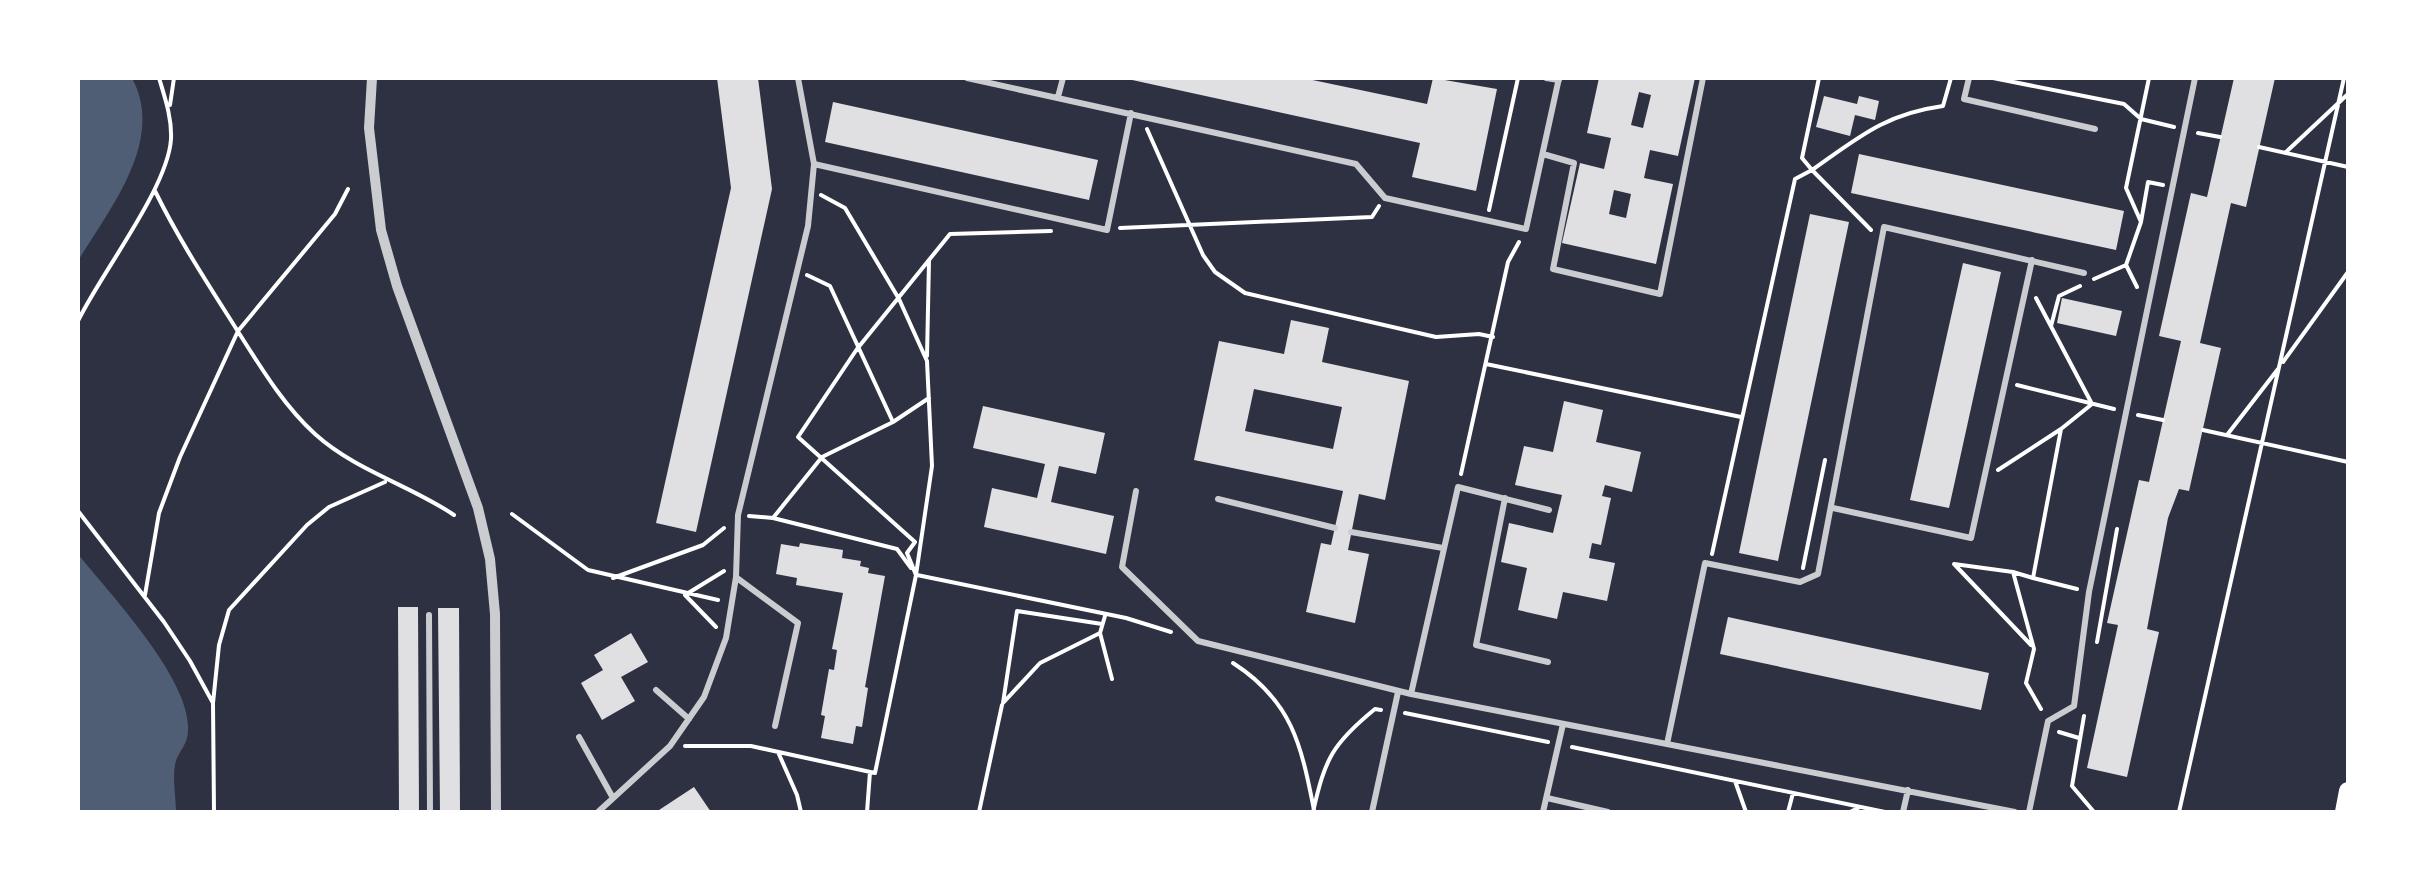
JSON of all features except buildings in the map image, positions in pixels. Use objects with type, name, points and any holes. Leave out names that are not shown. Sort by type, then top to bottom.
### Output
[{"type":"main road","points":[[2344,812],[2348,791]]},
{"type":"street","points":[[372,78],[369,128],[381,230],[396,286],[478,508],[490,560],[495,614],[496,812]]},
{"type":"lane","points":[[598,812],[670,746],[704,697],[726,638],[736,577],[738,515],[808,226],[814,164],[798,78]]},
{"type":"lane","points":[[967,78],[1356,164],[1384,198],[1526,229],[1559,79],[1546,78]]},
{"type":"lane","points":[[1058,97],[1062,78]]},
{"type":"lane","points":[[1542,154],[1574,163],[1553,268],[1660,294],[1703,78]]},
{"type":"lane","points":[[1968,78],[1964,99],[2095,129]]},
{"type":"lane","points":[[2029,812],[2048,720],[2074,706],[2089,592],[2195,78]]},
{"type":"lane","points":[[814,164],[1107,230],[1130,113]]},
{"type":"lane","points":[[1668,744],[1704,563],[1800,582],[1818,574],[1884,226],[2084,273]]},
{"type":"lane","points":[[1833,508],[1971,538],[2032,260]]},
{"type":"lane","points":[[1411,694],[1458,487],[1548,510]]},
{"type":"lane","points":[[1136,491],[1122,567],[1198,641],[1398,692],[2015,812]]},
{"type":"lane","points":[[1504,498],[1476,645],[1548,662]]},
{"type":"lane","points":[[1218,499],[1335,528]]},
{"type":"lane","points":[[1351,532],[1444,548]]},
{"type":"lane","points":[[736,577],[798,622],[775,726]]},
{"type":"lane","points":[[429,615],[430,812]]},
{"type":"lane","points":[[656,690],[689,719]]},
{"type":"lane","points":[[1372,812],[1398,692]]},
{"type":"lane","points":[[1544,812],[1562,724]]},
{"type":"lane","points":[[579,738],[613,798]]},
{"type":"lane","points":[[1903,812],[1908,790]]},
{"type":"lane","points":[[1546,798],[1608,812]]},
{"type":"path","points":[[159,78],[169,109]]},
{"type":"path","points":[[78,320],[155,190],[171,142],[169,109],[174,78]]},
{"type":"path","points":[[1486,220],[1518,78]]},
{"type":"path","points":[[1819,78],[1802,158],[1872,230]]},
{"type":"path","points":[[1710,564],[1795,179],[1879,124],[1910,110],[1944,106],[1951,78]]},
{"type":"path","points":[[1993,78],[2124,104],[2141,119],[2160,123]]},
{"type":"path","points":[[2024,85],[2032,78]]},
{"type":"path","points":[[2141,222],[2126,188],[2149,78]]},
{"type":"path","points":[[2178,812],[2344,78]]},
{"type":"path","points":[[2285,152],[2348,94]]},
{"type":"path","points":[[1142,115],[1188,223],[1214,272],[1244,293],[1436,336],[1493,337]]},
{"type":"path","points":[[2259,147],[2348,167]]},
{"type":"path","points":[[2050,326],[2059,296],[2126,264],[2141,222],[2148,182],[2171,186]]},
{"type":"path","points":[[145,594],[158,512],[238,331],[334,214],[348,189]]},
{"type":"path","points":[[155,190],[181,244],[282,398],[316,435],[386,481],[424,494],[454,515]]},
{"type":"path","points":[[812,190],[846,208],[899,299],[927,361]]},
{"type":"path","points":[[1107,230],[1188,223],[1372,217],[1384,198]]},
{"type":"path","points":[[1458,487],[1508,262],[1526,229]]},
{"type":"path","points":[[916,574],[907,553],[915,542],[798,438],[857,350],[950,234],[1068,231]]},
{"type":"path","points":[[670,746],[750,746],[875,773],[916,574],[932,466],[927,361],[929,260]]},
{"type":"path","points":[[2126,264],[2147,306]]},
{"type":"path","points":[[796,270],[830,286],[893,422]]},
{"type":"path","points":[[2227,436],[2348,272]]},
{"type":"path","points":[[2027,282],[2092,404]]},
{"type":"path","points":[[1486,364],[1742,417]]},
{"type":"path","points":[[2007,382],[2163,420]]},
{"type":"path","points":[[773,518],[822,458],[893,422],[929,397]]},
{"type":"path","points":[[1986,477],[2061,429],[2092,404]]},
{"type":"path","points":[[2033,578],[2061,429]]},
{"type":"path","points":[[2203,430],[2348,462]]},
{"type":"path","points":[[1800,582],[1826,452]]},
{"type":"path","points":[[214,812],[212,703],[219,644],[229,610],[328,507],[386,481]]},
{"type":"path","points":[[78,512],[145,594],[190,661],[212,703]]},
{"type":"path","points":[[512,514],[588,570],[684,595],[733,603]]},
{"type":"path","points":[[612,578],[704,545],[738,515],[773,518],[897,549],[916,574],[1105,614],[1198,641]]},
{"type":"path","points":[[684,595],[736,564]]},
{"type":"path","points":[[2034,648],[1954,564],[2013,572],[2089,592]]},
{"type":"path","points":[[2013,572],[2034,648],[2026,682]]},
{"type":"path","points":[[684,595],[726,638]]},
{"type":"path","points":[[979,812],[1003,703],[1016,611],[1102,624]]},
{"type":"path","points":[[1105,614],[1100,633],[1112,679]]},
{"type":"path","points":[[1003,703],[1040,664],[1100,633]]},
{"type":"path","points":[[1230,661],[1258,679],[1286,712],[1302,750],[1314,811]]},
{"type":"path","points":[[1314,811],[1322,776],[1336,744],[1376,709],[1885,812]]},
{"type":"path","points":[[778,752],[798,795],[801,812]]},
{"type":"path","points":[[867,812],[870,772]]},
{"type":"path","points":[[1735,781],[1746,812]]},
{"type":"path","points":[[1788,812],[1793,793]]},
{"type":"path","points":[[1850,812],[1860,808]]},
{"type":"water","points":[[78,78],[132,78],[141,102],[142,126],[129,174],[78,261]]},
{"type":"water","points":[[78,554],[163,662],[185,709],[188,734],[174,770],[176,812],[78,812]]}]
